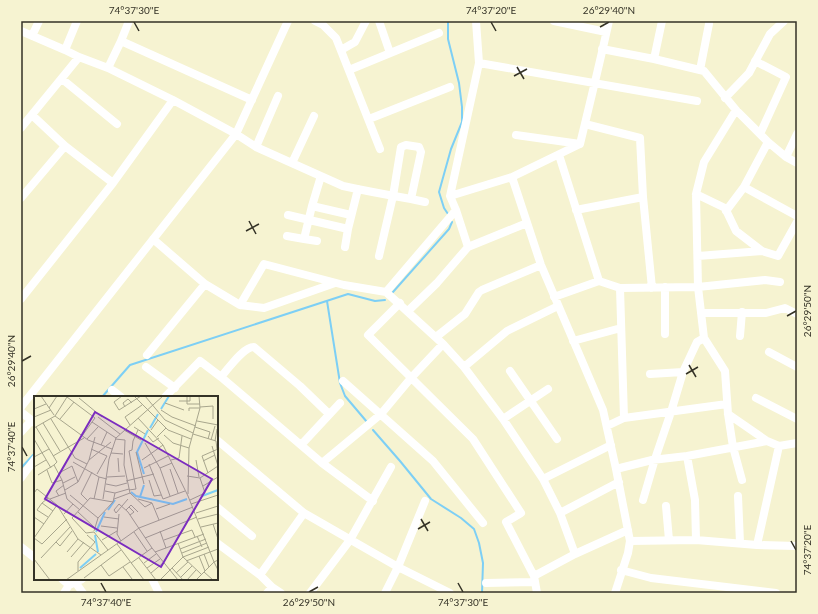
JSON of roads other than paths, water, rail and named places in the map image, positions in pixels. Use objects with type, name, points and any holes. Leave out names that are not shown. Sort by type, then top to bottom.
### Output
[{"type":"street","points":[[32,36],[38,21]]},
{"type":"street","points":[[65,50],[77,21]]},
{"type":"street","points":[[108,68],[129,21]]},
{"type":"street","points":[[21,406],[236,134],[288,21]]},
{"type":"street","points":[[315,21],[323,24],[336,38],[380,149]]},
{"type":"street","points":[[341,50],[355,42],[366,21]]},
{"type":"street","points":[[379,21],[390,52]]},
{"type":"street","points":[[468,247],[450,196],[479,63],[476,21]]},
{"type":"street","points":[[554,21],[606,32]]},
{"type":"street","points":[[450,196],[512,177],[580,144],[596,83],[609,21]]},
{"type":"street","points":[[654,59],[662,21]]},
{"type":"street","points":[[725,98],[750,73],[768,37],[784,21]]},
{"type":"street","points":[[700,70],[709,24]]},
{"type":"street","points":[[21,31],[79,57],[108,68],[173,100],[236,134],[256,147],[343,186],[425,202]]},
{"type":"street","points":[[349,70],[439,33]]},
{"type":"street","points":[[121,41],[252,100]]},
{"type":"street","points":[[602,49],[704,71],[725,98],[768,142],[786,157],[797,163]]},
{"type":"street","points":[[21,128],[79,57]]},
{"type":"street","points":[[755,61],[786,77],[760,134]]},
{"type":"street","points":[[479,63],[697,101]]},
{"type":"street","points":[[62,79],[117,124]]},
{"type":"street","points":[[369,119],[450,87]]},
{"type":"street","points":[[256,147],[278,96]]},
{"type":"street","points":[[21,299],[113,184],[173,100]]},
{"type":"street","points":[[736,110],[704,162],[696,194],[698,287],[704,338],[725,371],[728,414],[733,447],[742,480]]},
{"type":"street","points":[[32,115],[65,146],[113,184]]},
{"type":"street","points":[[292,163],[314,116]]},
{"type":"street","points":[[585,124],[640,138],[643,197],[652,288]]},
{"type":"street","points":[[786,157],[797,134]]},
{"type":"street","points":[[516,135],[580,144]]},
{"type":"street","points":[[726,211],[744,186],[768,142]]},
{"type":"street","points":[[379,256],[393,196],[401,147],[406,145],[419,147],[421,152],[411,199]]},
{"type":"street","points":[[21,198],[65,146]]},
{"type":"street","points":[[559,155],[599,282]]},
{"type":"street","points":[[304,239],[321,176]]},
{"type":"street","points":[[512,177],[541,265],[603,410],[607,426],[630,541],[628,553],[621,570],[615,593]]},
{"type":"street","points":[[744,186],[797,216]]},
{"type":"street","points":[[344,247],[358,189]]},
{"type":"street","points":[[696,194],[725,208],[736,231],[762,251],[778,256],[797,222]]},
{"type":"street","points":[[576,210],[643,197]]},
{"type":"street","points":[[312,206],[351,215]]},
{"type":"street","points":[[386,292],[456,210]]},
{"type":"street","points":[[288,216],[348,229]]},
{"type":"street","points":[[408,311],[439,281],[468,247],[527,223]]},
{"type":"street","points":[[287,236],[317,241]]},
{"type":"street","points":[[153,239],[204,284],[240,305],[264,308],[335,283]]},
{"type":"street","points":[[698,256],[762,251]]},
{"type":"street","points":[[240,305],[264,264],[335,283],[386,292],[444,344],[464,367],[503,419],[543,479],[560,513],[575,554]]},
{"type":"street","points":[[436,337],[464,314],[482,290],[541,265]]},
{"type":"street","points":[[554,297],[599,282],[620,288],[698,287],[765,280],[780,282]]},
{"type":"street","points":[[147,355],[204,284]]},
{"type":"street","points":[[664,334],[665,287]]},
{"type":"street","points":[[620,288],[624,418]]},
{"type":"street","points":[[400,303],[368,335],[473,439],[521,513],[506,522],[534,579],[537,593]]},
{"type":"street","points":[[464,367],[505,333],[558,306]]},
{"type":"street","points":[[701,313],[766,313],[785,308],[797,314]]},
{"type":"street","points":[[740,336],[742,312]]},
{"type":"street","points":[[573,341],[621,328]]},
{"type":"street","points":[[643,500],[683,372],[697,342],[704,338]]},
{"type":"street","points":[[322,463],[381,414],[411,378],[444,344]]},
{"type":"street","points":[[221,377],[247,348],[254,346],[330,414]]},
{"type":"street","points":[[769,352],[797,367]]},
{"type":"street","points":[[167,396],[200,361],[322,463],[373,501]]},
{"type":"street","points":[[146,367],[175,388]]},
{"type":"street","points":[[510,371],[557,440]]},
{"type":"street","points":[[650,374],[683,372]]},
{"type":"street","points":[[342,381],[381,414],[433,462],[483,523]]},
{"type":"street","points":[[503,419],[548,389]]},
{"type":"street","points":[[112,390],[120,396]]},
{"type":"street","points":[[756,398],[797,419]]},
{"type":"street","points":[[301,445],[340,403]]},
{"type":"street","points":[[607,426],[624,418],[727,404]]},
{"type":"street","points":[[21,412],[33,421],[21,432]]},
{"type":"street","points":[[728,414],[767,441],[779,446],[797,443]]},
{"type":"street","points":[[218,441],[304,513],[398,567],[450,593]]},
{"type":"street","points":[[616,469],[655,459],[687,456],[767,441]]},
{"type":"street","points":[[543,479],[611,444]]},
{"type":"street","points":[[757,545],[779,446]]},
{"type":"street","points":[[687,456],[695,500],[696,540]]},
{"type":"street","points":[[21,478],[34,460]]},
{"type":"street","points":[[310,593],[350,540],[391,467]]},
{"type":"street","points":[[560,513],[619,482]]},
{"type":"street","points":[[738,496],[740,543]]},
{"type":"street","points":[[385,593],[398,567],[425,501]]},
{"type":"street","points":[[666,506],[669,540]]},
{"type":"street","points":[[218,507],[252,536]]},
{"type":"street","points":[[260,575],[304,513]]},
{"type":"street","points":[[486,583],[534,579],[575,554],[628,530]]},
{"type":"street","points":[[630,541],[696,540],[757,545],[797,546]]},
{"type":"street","points":[[218,544],[260,575],[269,590],[281,593]]},
{"type":"street","points":[[22,549],[34,557]]},
{"type":"street","points":[[621,570],[652,578],[776,593]]},
{"type":"street","points":[[64,593],[75,582],[83,593]]},
{"type":"waterway","points":[[448,21],[448,39],[459,83],[462,107],[462,122],[451,149],[439,192],[444,208],[448,214]]},
{"type":"waterway","points":[[393,292],[449,229],[452,222]]},
{"type":"waterway","points":[[103,396],[130,365],[348,294],[375,301],[385,300]]},
{"type":"waterway","points":[[327,301],[340,383],[345,396],[367,422]]},
{"type":"waterway","points":[[373,430],[431,499],[461,518],[474,529],[479,543],[483,563],[482,593]]},
{"type":"waterway","points":[[21,468],[34,454]]}]
